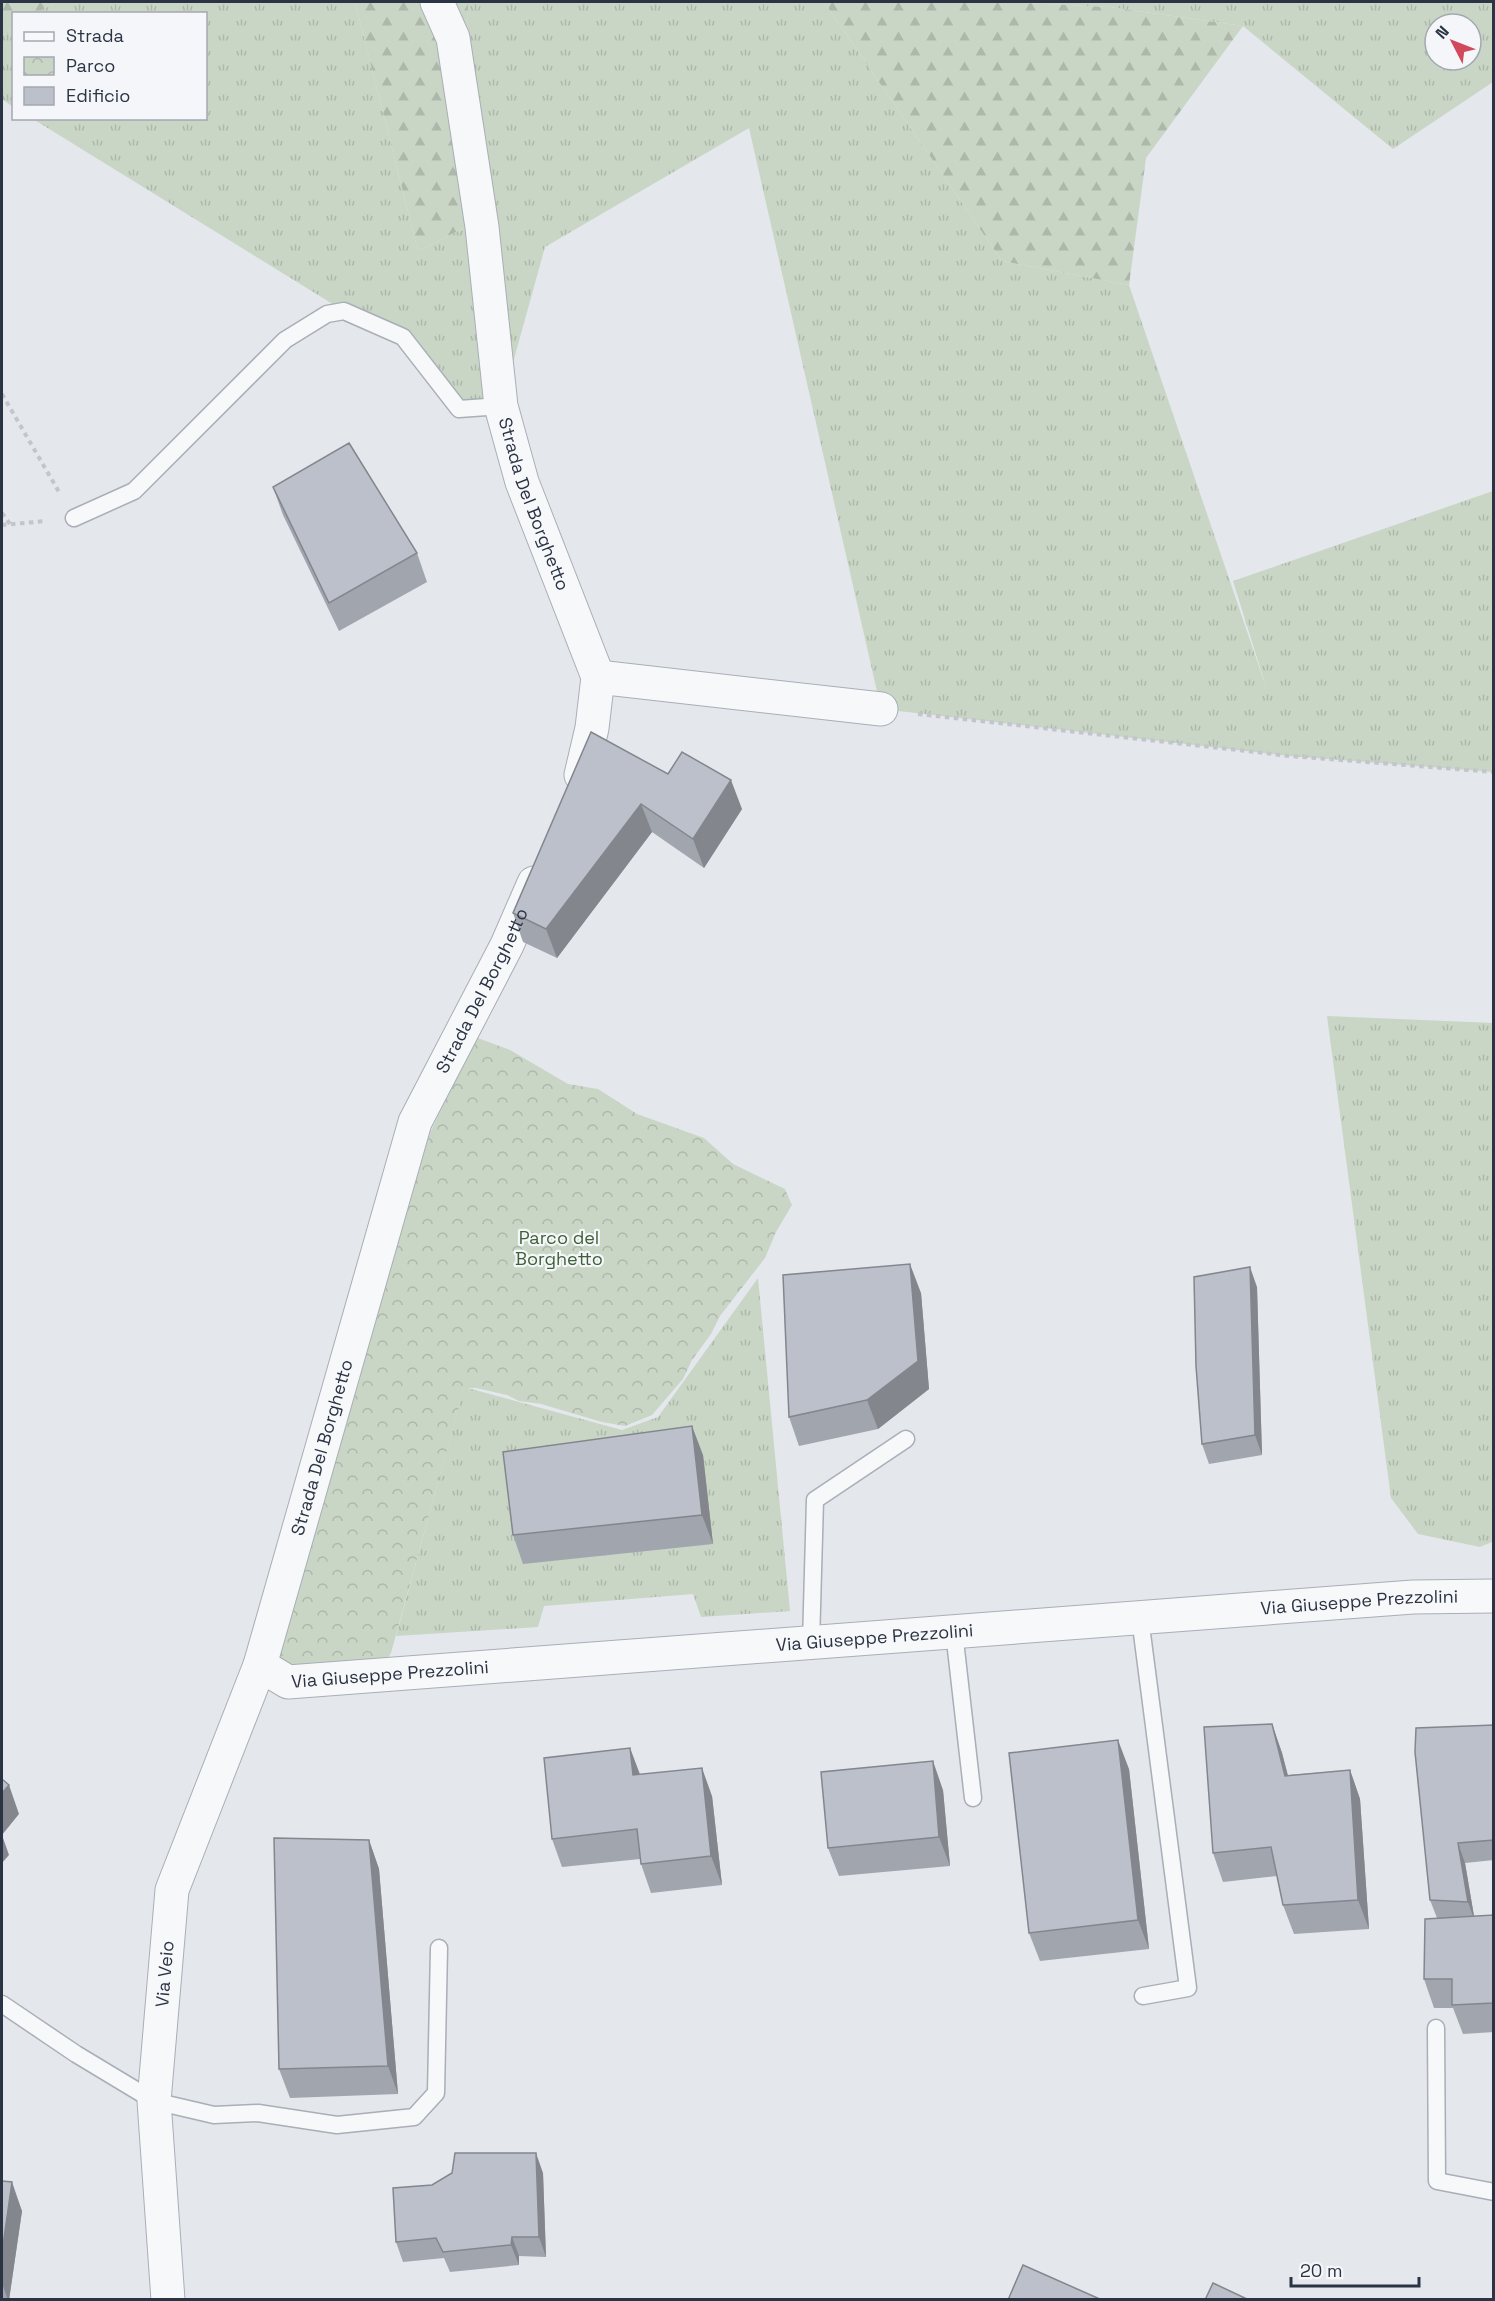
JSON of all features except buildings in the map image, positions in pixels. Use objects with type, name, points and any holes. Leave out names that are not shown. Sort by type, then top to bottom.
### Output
[{"type":"street","name":"Strada Del Borghetto","points":[[437,2],[453,38],[482,227],[501,406],[522,482],[598,677],[592,728],[583,771],[569,804]]},
{"type":"street","points":[[598,677],[881,709]]},
{"type":"street","name":"Strada Del Borghetto","points":[[260,1665],[415,1122],[507,945],[545,858]]},
{"type":"street","name":"Via Giuseppe Prezzolini","points":[[260,1665],[288,1682],[1413,1597],[1494,1596]]},
{"type":"street","name":"Via Veio","points":[[168,2300],[154,2101],[172,1890],[260,1665]]},
{"type":"lane","points":[[74,518],[134,491],[285,340],[327,314],[344,311],[403,337],[459,409],[501,406]]},
{"type":"lane","points":[[811,1643],[815,1500],[906,1440]]},
{"type":"lane","points":[[1140,1618],[1188,1988],[1143,1996]]},
{"type":"lane","points":[[954,1632],[973,1798]]},
{"type":"lane","points":[[2,2004],[76,2054],[154,2101],[214,2115],[258,2113],[337,2125],[414,2117],[436,2093],[439,1948]]},
{"type":"lane","points":[[1436,2028],[1437,2181],[1494,2193]]},
{"type":"path","points":[[2,394],[74,518],[2,525]]},
{"type":"path","points":[[2,513],[10,524]]},
{"type":"path","points":[[881,709],[1290,756],[1494,772]]},
{"type":"green space","points":[[2,2],[56,2],[39,12],[12,12],[12,30],[2,36]]},
{"type":"green space","points":[[56,2],[355,2],[418,251],[464,228],[468,2],[824,2],[1002,261],[1129,285],[1267,690],[1233,581],[1493,491],[1493,772],[1290,756],[881,709],[749,128],[545,247],[501,406],[459,409],[403,337],[344,311],[35,120],[207,120],[207,12],[39,12]]},
{"type":"green space","points":[[355,2],[468,2],[464,228],[418,251]]},
{"type":"green space","points":[[824,2],[1008,2],[1109,7],[1243,26],[1146,158],[1129,285],[1002,261]]},
{"type":"green space","points":[[1008,2],[1493,2],[1493,82],[1393,149],[1243,26],[1109,7]]},
{"type":"green space","points":[[12,30],[12,106],[2,99],[2,36]]},
{"type":"green space","points":[[1327,1016],[1493,1023],[1494,1541],[1480,1547],[1418,1534],[1391,1498]]},
{"type":"green space","name":"Parco del Borghetto","points":[[475,1037],[510,1050],[568,1084],[598,1089],[637,1114],[704,1138],[733,1164],[785,1189],[792,1205],[776,1232],[765,1258],[720,1316],[711,1334],[692,1360],[683,1379],[652,1415],[625,1426],[602,1422],[541,1404],[519,1401],[507,1395],[476,1388],[464,1388],[391,1653],[380,1669],[314,1673],[272,1659],[430,1133]]},
{"type":"green space","points":[[758,1278],[790,1611],[701,1617],[693,1594],[544,1606],[538,1627],[396,1636],[464,1387],[622,1430],[658,1417]]}]
